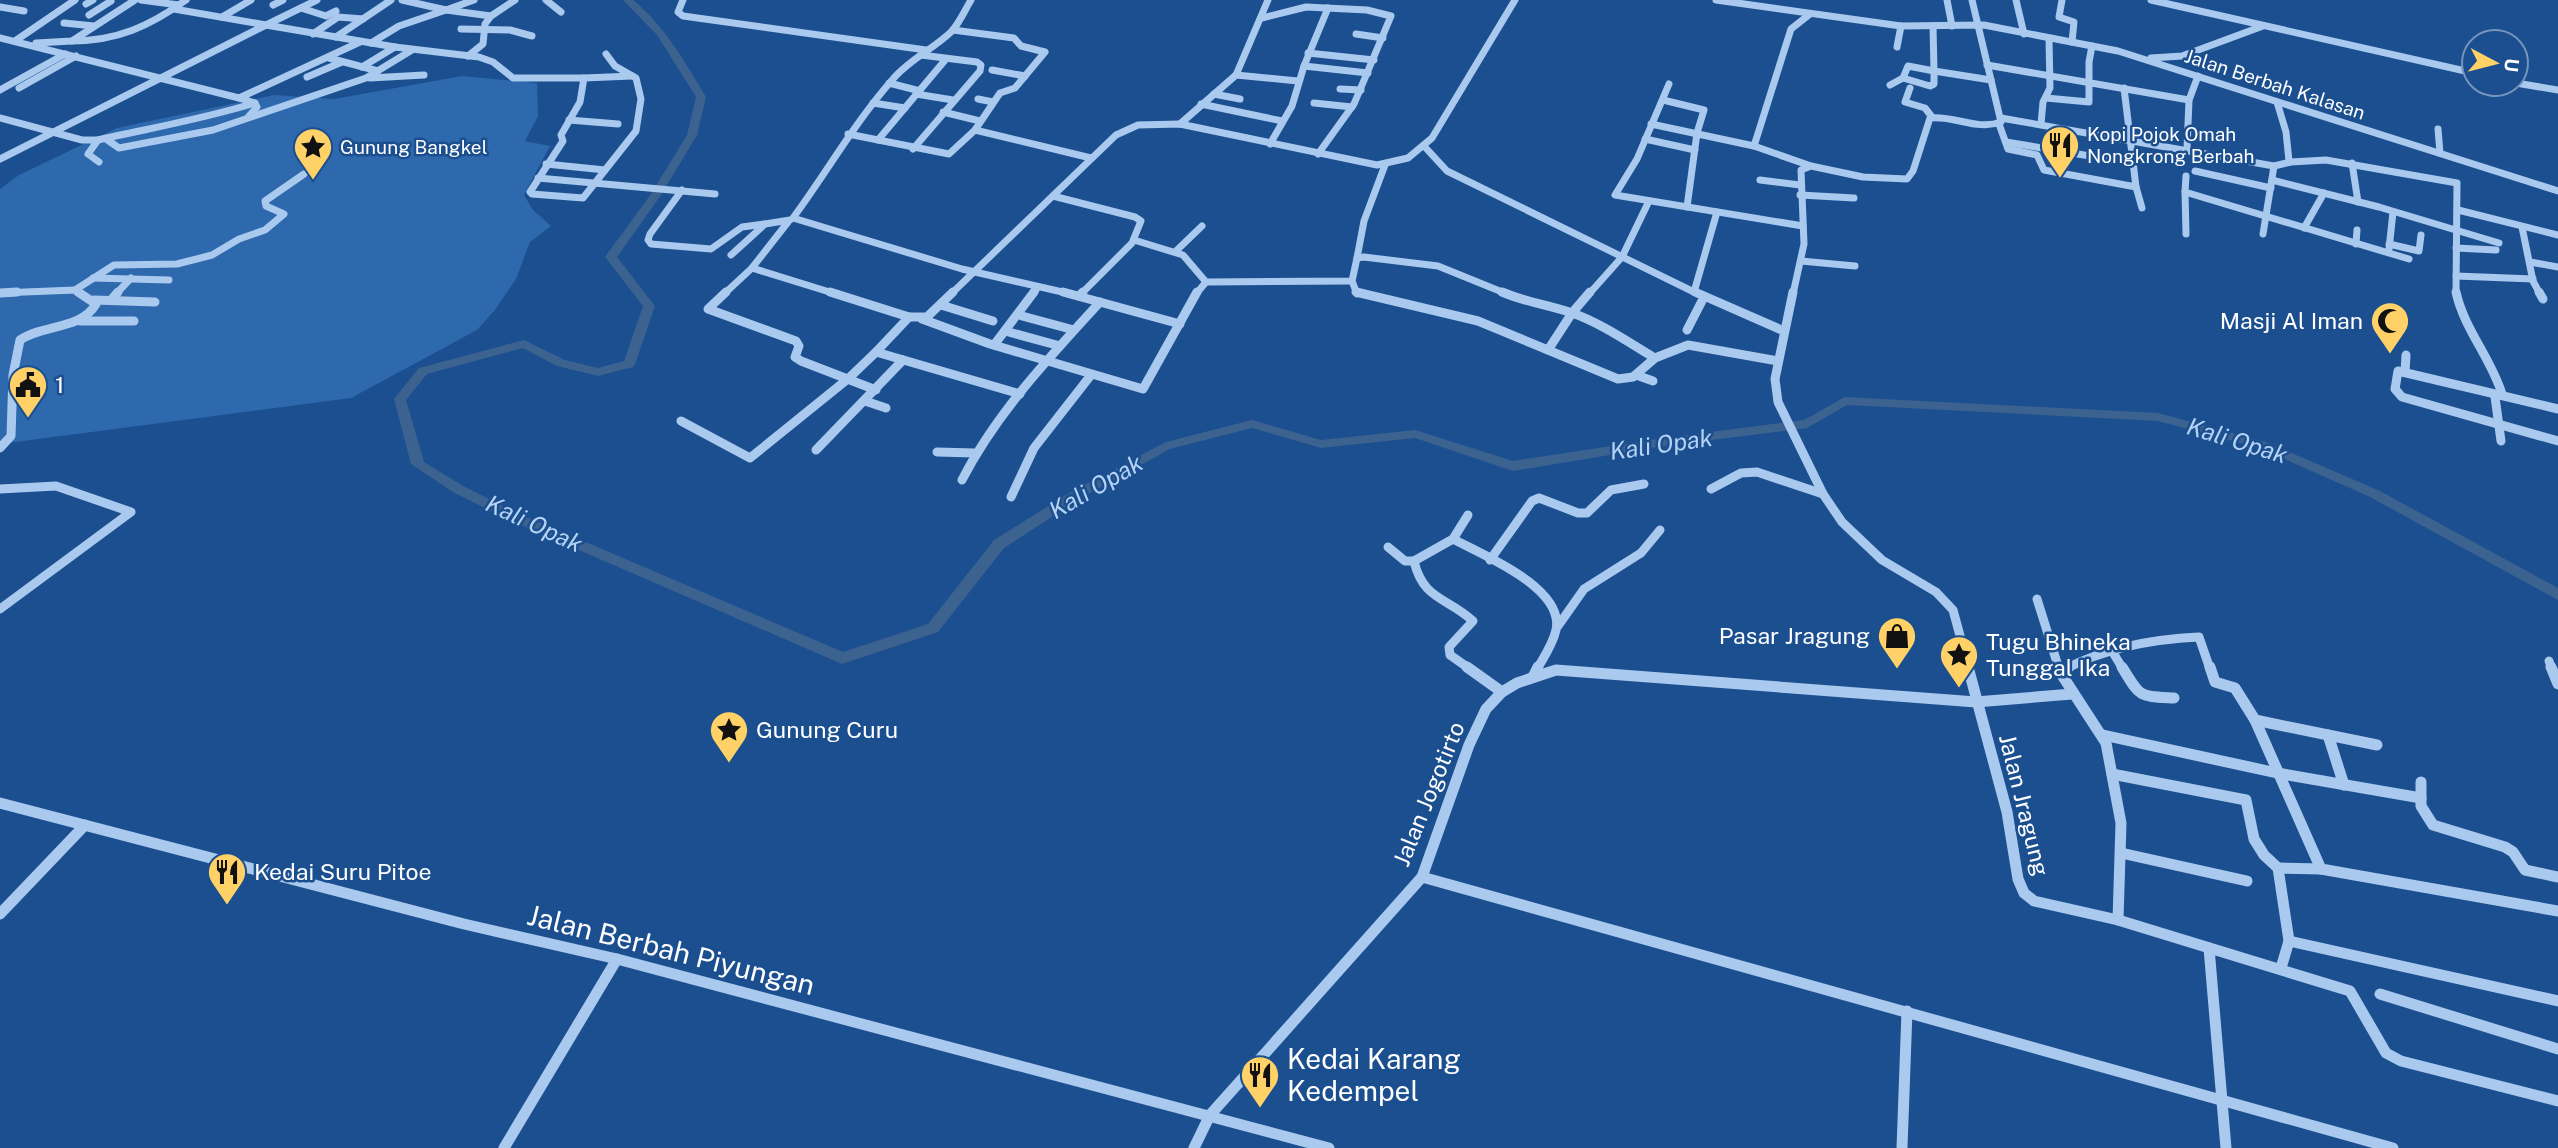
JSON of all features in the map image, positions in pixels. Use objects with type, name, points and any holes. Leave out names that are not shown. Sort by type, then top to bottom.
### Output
[{"type":"street","points":[[61,0],[74,1]]},
{"type":"street","points":[[141,0],[313,34],[467,56],[493,62],[513,78],[632,76]]},
{"type":"street","points":[[24,44],[102,41],[142,30],[186,0]]},
{"type":"street","points":[[222,17],[251,0]]},
{"type":"street","points":[[273,5],[283,0]]},
{"type":"street","points":[[0,159],[317,0]]},
{"type":"street","points":[[336,37],[391,0]]},
{"type":"street","points":[[402,0],[491,16]]},
{"type":"street","points":[[371,43],[399,26],[474,0]]},
{"type":"street","points":[[467,56],[483,44],[484,29],[491,16],[515,0]]},
{"type":"street","points":[[546,0],[561,12]]},
{"type":"street","points":[[683,0],[678,12],[683,16],[924,52],[981,65],[980,71],[913,149]]},
{"type":"street","points":[[876,390],[801,361],[795,356],[799,346],[796,341],[743,320],[709,311],[709,307],[752,268],[791,220],[834,161],[848,134],[889,83],[953,30],[971,0]]},
{"type":"street","points":[[1180,124],[1236,75],[1268,0]]},
{"type":"street","points":[[922,318],[941,305],[1116,135],[1130,128],[1158,123],[1180,124],[1318,154],[1385,165],[1420,152],[1515,0]]},
{"type":"street","name":"Jalan Berbah Kalasan","points":[[1716,0],[1901,26],[1978,25],[2092,46],[2146,59],[2558,191]]},
{"type":"street","points":[[1947,0],[1952,26]]},
{"type":"street","points":[[1972,0],[2008,149],[2037,155],[2045,170],[2136,187]]},
{"type":"street","points":[[2016,0],[2024,34]]},
{"type":"street","points":[[2062,0],[2059,17],[2074,22],[2072,42]]},
{"type":"street","points":[[2151,0],[2460,70]]},
{"type":"street","points":[[15,41],[74,1]]},
{"type":"street","points":[[108,17],[89,15],[107,1],[132,2]]},
{"type":"street","points":[[72,41],[132,2]]},
{"type":"street","points":[[1,3],[24,11]]},
{"type":"street","points":[[1262,18],[1298,7],[1389,14],[1392,19],[1352,107],[1318,154]]},
{"type":"street","points":[[301,8],[326,16],[336,11]]},
{"type":"street","points":[[1270,144],[1292,106],[1308,53],[1328,8]]},
{"type":"street","points":[[1754,146],[1791,29],[1810,14]]},
{"type":"street","points":[[313,34],[338,17],[363,19]]},
{"type":"street","points":[[64,23],[94,26]]},
{"type":"street","points":[[1897,47],[1901,26]]},
{"type":"street","points":[[1903,78],[1933,86],[1933,26]]},
{"type":"street","points":[[2146,59],[2182,56],[2263,26]]},
{"type":"street","points":[[461,29],[514,31],[531,36]]},
{"type":"street","points":[[848,134],[944,155],[955,150],[975,130],[1000,93],[1014,88],[1044,55],[1043,50],[1021,46],[1014,38],[953,30]]},
{"type":"street","points":[[1356,34],[1383,38]]},
{"type":"street","points":[[0,38],[255,103]]},
{"type":"street","points":[[2041,124],[2042,107],[2050,88],[2049,39]]},
{"type":"street","points":[[239,98],[360,42]]},
{"type":"street","points":[[2046,98],[2088,104],[2092,46]]},
{"type":"street","points":[[362,67],[395,47]]},
{"type":"street","points":[[102,140],[119,148],[201,134],[366,78],[412,49]]},
{"type":"street","points":[[5,80],[56,51]]},
{"type":"street","points":[[1308,53],[1374,60]]},
{"type":"street","points":[[0,90],[65,54]]},
{"type":"street","points":[[584,78],[583,95],[561,135],[563,141],[530,194],[581,199],[632,139],[638,123],[641,99],[636,78],[615,66],[606,54]]},
{"type":"street","points":[[19,88],[76,56]]},
{"type":"street","points":[[328,58],[378,71]]},
{"type":"street","points":[[878,140],[946,59]]},
{"type":"street","points":[[307,77],[342,62]]},
{"type":"street","points":[[1987,65],[2189,100]]},
{"type":"street","points":[[1304,66],[1368,73]]},
{"type":"street","points":[[1890,85],[1903,78],[1908,66],[1991,80]]},
{"type":"street","points":[[992,70],[1026,76]]},
{"type":"street","points":[[366,78],[424,75]]},
{"type":"street","points":[[1236,75],[1298,81]]},
{"type":"street","points":[[2187,149],[2189,100],[2198,76]]},
{"type":"street","points":[[889,83],[918,93],[953,100]]},
{"type":"street","points":[[1669,83],[1637,159],[1615,192],[1617,196],[1803,226]]},
{"type":"street","points":[[2530,85],[2558,90]]},
{"type":"street","points":[[1910,88],[1905,102],[1925,108],[1932,117],[1989,125],[2000,121],[2041,124],[2274,166],[2289,161],[2352,163],[2413,177],[2455,182],[2458,184],[2458,210],[2456,276],[2453,290],[2462,314],[2497,376],[2502,394],[2498,395],[2495,401],[2501,441]]},
{"type":"street","points":[[2124,88],[2136,187],[2142,208]]},
{"type":"street","points":[[1340,89],[1361,90]]},
{"type":"street","points":[[1214,94],[1240,99]]},
{"type":"street","points":[[978,99],[993,102]]},
{"type":"street","points":[[1663,100],[1703,108],[1686,207]]},
{"type":"street","points":[[2277,102],[2286,132],[2289,161]]},
{"type":"street","points":[[249,116],[257,107],[255,103]]},
{"type":"street","points":[[0,118],[82,140],[102,140],[167,124],[204,119],[255,103]]},
{"type":"street","points":[[873,103],[905,108]]},
{"type":"street","points":[[1314,103],[1352,107]]},
{"type":"street","points":[[1201,104],[1282,121]]},
{"type":"street","points":[[943,112],[980,121]]},
{"type":"street","points":[[1651,124],[1754,146],[1811,166],[1863,177],[1907,179],[1913,171],[1927,121],[1932,117]]},
{"type":"street","points":[[569,120],[618,124]]},
{"type":"street","points":[[2438,129],[2440,153]]},
{"type":"street","points":[[975,130],[1091,158]]},
{"type":"street","points":[[1645,139],[1695,150]]},
{"type":"street","points":[[99,162],[88,154],[102,140]]},
{"type":"street","points":[[2006,142],[2108,159]]},
{"type":"street","points":[[1424,146],[1444,169],[1693,292],[1784,331]]},
{"type":"street","points":[[2352,163],[2358,202]]},
{"type":"street","points":[[547,164],[605,170]]},
{"type":"street","points":[[1385,165],[1364,221],[1352,281],[1357,294],[1478,321],[1618,380],[1627,379],[1655,358],[1688,345],[1778,361]]},
{"type":"street","points":[[1811,166],[1801,170],[1801,261],[1778,361],[1776,393],[1782,412],[1824,494],[1842,522],[1861,542],[1902,574],[1936,592],[1953,610],[1976,702]]},
{"type":"street","points":[[2263,234],[2274,166]]},
{"type":"street","points":[[2195,170],[2325,193],[2457,230],[2498,246],[2456,248]]},
{"type":"street","points":[[75,290],[118,264],[172,265],[197,260],[260,232],[284,214],[264,205],[265,201],[304,174]]},
{"type":"street","points":[[2186,176],[2186,234]]},
{"type":"street","points":[[538,178],[715,194]]},
{"type":"street","points":[[1759,180],[1800,186]]},
{"type":"street","points":[[682,190],[650,234],[648,240],[651,244],[711,249],[742,227],[791,220],[974,272],[1079,296],[1180,324]]},
{"type":"street","points":[[2185,192],[2356,244],[2419,251],[2421,235]]},
{"type":"street","points":[[2304,228],[2325,193]]},
{"type":"street","points":[[1800,195],[1854,198]]},
{"type":"street","points":[[1053,196],[1139,218],[1134,240],[1079,296]]},
{"type":"street","points":[[2379,207],[2380,197]]},
{"type":"street","points":[[1548,350],[1572,313],[1622,257],[1649,201]]},
{"type":"street","points":[[2458,210],[2522,228],[2558,234]]},
{"type":"street","points":[[1693,292],[1717,212]]},
{"type":"street","points":[[2389,248],[2393,212]]},
{"type":"street","points":[[731,256],[765,224]]},
{"type":"street","points":[[1176,251],[1202,226]]},
{"type":"street","points":[[2522,228],[2533,279],[2543,299]]},
{"type":"street","points":[[2356,244],[2357,230]]},
{"type":"street","points":[[1134,240],[1176,251],[1206,282]]},
{"type":"street","points":[[2389,248],[2409,258]]},
{"type":"street","points":[[1357,258],[1438,266],[1526,302],[1572,313],[1606,329],[1655,358]]},
{"type":"street","points":[[1801,261],[1856,266]]},
{"type":"street","points":[[2530,262],[2558,267]]},
{"type":"street","points":[[752,268],[909,317],[922,318],[1140,394],[1200,287],[1206,282],[1352,281]]},
{"type":"street","points":[[2456,276],[2533,279]]},
{"type":"street","points":[[93,278],[169,280]]},
{"type":"street","points":[[111,300],[131,278]]},
{"type":"street","points":[[994,345],[1038,287]]},
{"type":"street","points":[[0,293],[75,290],[93,300],[155,302]]},
{"type":"street","points":[[1688,330],[1704,297]]},
{"type":"street","points":[[76,321],[92,312],[96,304],[93,300]]},
{"type":"street","points":[[962,480],[974,453],[1060,346],[1100,302]]},
{"type":"street","points":[[941,305],[993,321]]},
{"type":"street","points":[[1022,316],[1074,330]]},
{"type":"street","points":[[681,421],[750,458],[849,378],[909,317]]},
{"type":"street","points":[[0,448],[11,436],[13,375],[20,340],[34,330],[76,321],[134,321]]},
{"type":"street","points":[[1005,331],[1060,346]]},
{"type":"street","points":[[876,352],[1020,394]]},
{"type":"street","points":[[2406,355],[2406,372]]},
{"type":"street","points":[[816,450],[903,359]]},
{"type":"street","points":[[2558,410],[2398,371],[2395,389],[2402,397],[2558,441]]},
{"type":"street","points":[[1636,374],[1653,381]]},
{"type":"street","points":[[1011,497],[1034,448],[1091,375]]},
{"type":"street","points":[[865,401],[886,408]]},
{"type":"street","points":[[937,452],[974,453]]},
{"type":"street","points":[[1711,489],[1748,471],[1769,474],[1824,494]]},
{"type":"street","points":[[1490,561],[1532,501],[1539,498],[1578,513],[1587,513],[1611,489],[1644,484]]},
{"type":"street","points":[[0,489],[56,486],[131,512],[0,609]]},
{"type":"street","points":[[1388,547],[1405,561],[1414,561],[1452,539],[1468,515]]},
{"type":"street","points":[[1533,677],[1558,627],[1584,589],[1641,553],[1660,530]]},
{"type":"street","points":[[1452,539],[1542,591],[1556,610],[1558,627]]},
{"type":"street","points":[[1414,561],[1417,579],[1423,589],[1473,621],[1449,647],[1450,655],[1502,692]]},
{"type":"street","points":[[2037,599],[2060,672],[2071,694],[2103,735],[2122,823],[2118,920]]},
{"type":"street","points":[[2060,672],[2112,651],[2184,637],[2199,637],[2215,681],[2235,688],[2255,720],[2321,869]]},
{"type":"street","points":[[2112,651],[2138,693],[2144,696],[2174,698]]},
{"type":"street","points":[[1546,652],[1556,670]]},
{"type":"street","points":[[2549,661],[2558,684]]},
{"type":"street","name":"Jalan Jogotirto","points":[[1194,1148],[1210,1115],[1422,877],[1469,745],[1486,709],[1502,692],[1533,677],[1556,670],[1976,702],[2071,694]]},
{"type":"street","name":"Jalan Jragung","points":[[1976,702],[2005,804],[2018,879],[2024,893],[2034,901],[2118,920],[2350,991],[2386,1053],[2401,1061],[2558,1101]]},
{"type":"street","points":[[2255,720],[2377,746]]},
{"type":"street","points":[[2103,735],[2277,773],[2421,798]]},
{"type":"street","points":[[2328,735],[2344,785]]},
{"type":"street","points":[[2112,774],[2246,800],[2250,806],[2254,839],[2260,850],[2278,868],[2289,941],[2281,968]]},
{"type":"street","points":[[2421,782],[2421,806],[2433,825],[2505,847],[2513,852],[2525,870],[2558,877]]},
{"type":"street","name":"Jalan Berbah Piyungan","points":[[2,807],[85,825],[451,920],[617,959],[1329,1148]]},
{"type":"street","points":[[0,914],[85,825]]},
{"type":"street","points":[[2121,853],[2247,881]]},
{"type":"street","points":[[2278,868],[2321,869],[2558,911]]},
{"type":"street","points":[[1422,877],[2393,1148]]},
{"type":"street","points":[[2289,941],[2558,1001]]},
{"type":"street","points":[[2209,948],[2227,1148]]},
{"type":"street","points":[[504,1148],[617,959]]},
{"type":"street","points":[[2380,994],[2558,1049]]},
{"type":"street","points":[[1902,1148],[1907,1011]]},
{"type":"shaded area","points":[[462,76],[537,83],[538,116],[525,141],[550,146],[524,195],[533,210],[551,226],[530,242],[516,279],[495,310],[477,330],[351,398],[0,444],[0,189],[19,175],[117,128],[274,95],[334,99]]},
{"type":"waterway","name":"Kali Opak","points":[[628,0],[660,33],[701,97],[692,135],[656,195],[611,257],[649,306],[629,364],[598,372],[561,363],[524,344],[423,371],[400,399],[418,464],[458,489],[508,514],[842,658],[933,628],[999,544],[1076,495],[1166,446],[1252,424],[1321,444],[1415,434],[1513,466],[1664,442],[1807,424],[1845,401],[2158,417],[2266,446],[2375,494],[2558,595]]},
{"type":"place","name":"Kopi Pojok Omah Nongkrong Berbah","points":[[2060,179]]},
{"type":"place","name":"Gunung Bangkel","points":[[313,181]]},
{"type":"place","name":"Masji Al Iman","points":[[2390,355]]},
{"type":"place","name":"1","points":[[28,419]]},
{"type":"place","name":"Pasar Jragung","points":[[1897,670]]},
{"type":"place","name":"Tugu Bhineka Tunggal Ika","points":[[1959,689]]},
{"type":"place","name":"Gunung Curu","points":[[729,764]]},
{"type":"place","name":"Kedai Suru Pitoe","points":[[227,906]]},
{"type":"place","name":"Kedai Karang Kedempel","points":[[1260,1109]]}]
